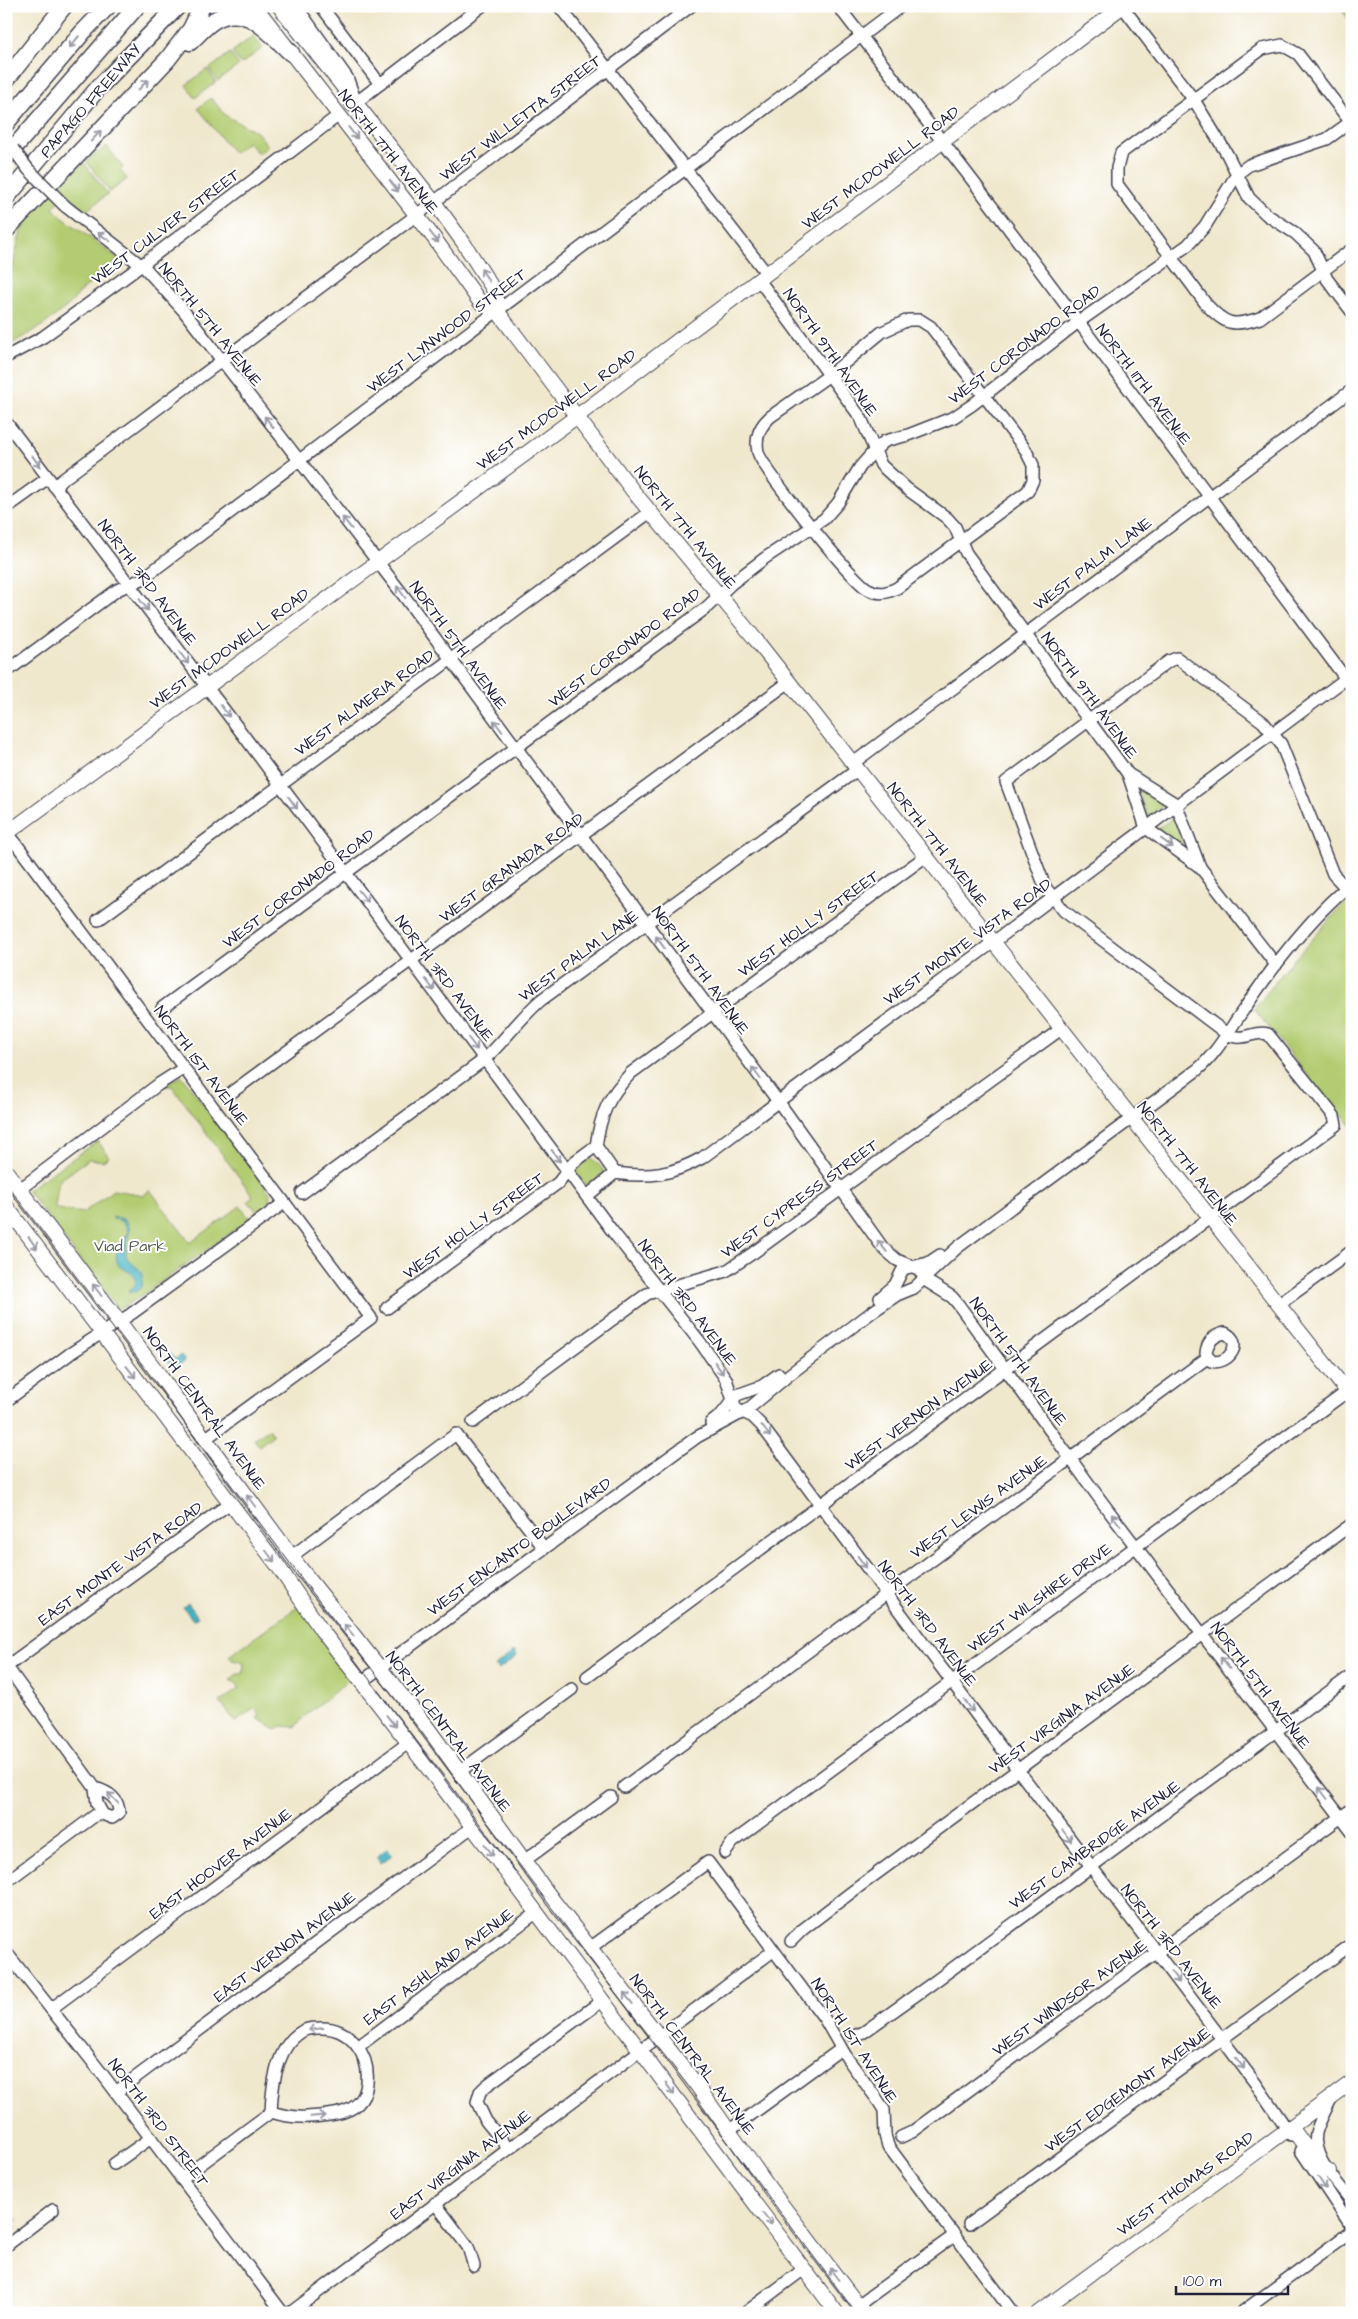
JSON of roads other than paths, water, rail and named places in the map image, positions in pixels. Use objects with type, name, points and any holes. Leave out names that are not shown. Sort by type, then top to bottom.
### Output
[{"type":"highway","points":[[6,80],[64,6]]},
{"type":"highway","points":[[6,122],[83,32],[108,6]]},
{"type":"highway","name":"PAPAGO FREEWAY","points":[[6,198],[100,87],[178,6]]},
{"type":"highway","points":[[6,230],[167,60],[191,30],[202,6]]},
{"type":"highway","points":[[293,6],[345,79],[354,104]]},
{"type":"highway","points":[[8,148],[139,9]]},
{"type":"highway","points":[[167,60],[215,20],[235,14],[246,16],[260,23],[291,52]]},
{"type":"main road","name":"NORTH 7TH AVENUE","points":[[255,6],[416,215],[480,302],[498,312],[650,512],[720,595],[1210,1219],[1350,1392]]},
{"type":"main road","name":"NORTH 7TH AVENUE","points":[[279,6],[354,104],[434,202],[470,252],[495,292],[498,312]]},
{"type":"main road","name":"WEST MCDOWELL ROAD","points":[[7,834],[576,417],[1123,6]]},
{"type":"main road","name":"NORTH CENTRAL AVENUE","points":[[6,1171],[74,1260],[110,1327],[230,1503],[361,1682],[603,2000],[650,2043],[730,2130],[770,2188],[861,2309]]},
{"type":"main road","points":[[6,1207],[13,1203],[30,1209],[61,1250],[74,1260]]},
{"type":"main road","name":"NORTH CENTRAL AVENUE","points":[[6,1207],[205,1439],[292,1556],[460,1772],[590,1948],[650,2043],[804,2269],[837,2313]]},
{"type":"main road","name":"WEST THOMAS ROAD","points":[[1038,2313],[1352,2082]]},
{"type":"main road","points":[[1289,2128],[1318,2164],[1329,2171]]},
{"type":"street","points":[[321,6],[380,84]]},
{"type":"street","points":[[354,104],[482,6]]},
{"type":"street","name":"NORTH 9TH AVENUE","points":[[559,6],[686,170],[763,277],[861,418],[881,465],[893,477],[947,518],[955,527],[966,553],[1128,774],[1146,828]]},
{"type":"street","name":"WEST WILLETTA STREET","points":[[6,508],[51,482],[222,361],[609,70],[691,6]]},
{"type":"street","name":"NORTH 11TH AVENUE","points":[[838,6],[1208,497],[1350,680]]},
{"type":"street","name":"WEST LYNWOOD STREET","points":[[6,672],[117,590],[142,578],[498,312],[901,6]]},
{"type":"street","points":[[1123,6],[1194,100],[1249,198],[1267,215],[1295,233],[1314,251],[1327,279],[1352,312]]},
{"type":"street","points":[[1351,122],[1298,54],[1282,45],[1262,49],[1121,153],[1117,168],[1117,184],[1206,304],[1218,317],[1231,324],[1244,323],[1260,318],[1352,249]]},
{"type":"street","name":"WEST CULVER STREET","points":[[6,357],[43,337],[339,115]]},
{"type":"street","name":"WEST CORONADO ROAD","points":[[162,1008],[706,608],[765,558],[824,519],[838,503],[874,451],[885,441],[908,435],[954,417],[1077,323],[1188,245],[1205,226],[1237,174],[1249,165],[1327,139],[1351,122]]},
{"type":"street","name":"NORTH 5TH AVENUE","points":[[8,148],[64,206],[141,265],[177,302],[377,561],[777,1100],[887,1252],[897,1260],[918,1269],[929,1282],[958,1304],[1136,1547],[1352,1832]]},
{"type":"street","points":[[908,320],[920,320],[931,326],[1025,449],[1033,465],[1033,480],[1028,491],[897,588],[886,594],[877,593],[858,582],[761,460],[758,442],[763,424],[830,374],[882,332],[908,320]]},
{"type":"street","name":"WEST PALM LANE","points":[[302,1193],[485,1059],[499,1046],[524,1015],[536,1005],[647,924],[855,767],[1025,634],[1352,390]]},
{"type":"street","name":"NORTH 3RD AVENUE","points":[[6,422],[207,687],[568,1171],[722,1372],[736,1409],[761,1425],[951,1682],[1223,2039],[1289,2128],[1352,2229]]},
{"type":"street","name":"WEST ALMERIA ROAD","points":[[98,920],[279,784],[650,512]]},
{"type":"street","points":[[1227,1034],[1064,911],[1052,898],[1045,887],[1006,782],[1169,660],[1177,658],[1264,722],[1272,732],[1281,744],[1333,874],[1349,886]]},
{"type":"street","name":"WEST MONTE VISTA ROAD","points":[[616,1173],[647,1176],[669,1173],[702,1158],[777,1100],[993,943],[1272,732],[1350,680]]},
{"type":"street","name":"WEST GRANADA ROAD","points":[[228,1095],[789,682]]},
{"type":"street","name":"NORTH 9TH AVENUE","points":[[1128,774],[1176,804]]},
{"type":"street","points":[[1176,804],[1200,867]]},
{"type":"street","points":[[1146,828],[1200,867],[1276,966]]},
{"type":"street","name":"NORTH 1ST AVENUE","points":[[7,834],[371,1318],[205,1439]]},
{"type":"street","name":"WEST HOLLY STREET","points":[[387,1308],[558,1184],[574,1162],[596,1146],[600,1120],[607,1103],[631,1073],[926,856]]},
{"type":"street","name":"WEST ENCANTO BOULEVARD","points":[[361,1682],[697,1438],[724,1421],[743,1412],[872,1312],[896,1295],[914,1288],[924,1276],[958,1247],[1206,1062],[1276,966],[1331,902],[1349,886]]},
{"type":"street","name":"WEST CYPRESS STREET","points":[[473,1422],[647,1294],[726,1271],[753,1253],[1061,1029]]},
{"type":"street","name":"WEST VERNON AVENUE","points":[[587,1677],[1334,1127],[1337,1120],[1268,1034],[1262,1033],[1236,1039],[1227,1034]]},
{"type":"street","points":[[20,1189],[159,1084],[184,1068]]},
{"type":"street","points":[[587,1196],[616,1173],[596,1146]]},
{"type":"street","points":[[6,1401],[284,1203]]},
{"type":"street","name":"WEST ENCANTO BOULEVARD","points":[[697,1438],[741,1392],[754,1390],[772,1379],[890,1290],[901,1271],[928,1263],[958,1247]]},
{"type":"street","points":[[1278,1305],[1352,1251]]},
{"type":"street","points":[[941,1262],[938,1276],[944,1292]]},
{"type":"street","name":"WEST LEWIS AVENUE","points":[[624,1787],[1207,1358]]},
{"type":"street","name":"WEST WILSHIRE DRIVE","points":[[724,1853],[733,1842],[1350,1392]]},
{"type":"street","points":[[292,1556],[456,1434],[544,1548]]},
{"type":"street","name":"EAST MONTE VISTA ROAD","points":[[8,1662],[230,1503]]},
{"type":"street","name":"WEST VIRGINIA AVENUE","points":[[791,1941],[831,1908],[1352,1524]]},
{"type":"street","points":[[8,1662],[95,1788],[100,1811],[105,1816],[112,1818],[119,1813],[118,1804],[111,1795],[95,1788]]},
{"type":"street","name":"WEST CAMBRIDGE AVENUE","points":[[854,2036],[872,2027],[1352,1674]]},
{"type":"street","points":[[460,1772],[572,1688]]},
{"type":"street","name":"EAST HOOVER AVENUE","points":[[51,2009],[408,1743]]},
{"type":"street","points":[[524,1861],[611,1797]]},
{"type":"street","name":"WEST WINDSOR AVENUE","points":[[901,2137],[912,2132],[1352,1809]]},
{"type":"street","points":[[6,1882],[100,1811]]},
{"type":"street","name":"EAST VERNON AVENUE","points":[[116,2092],[472,1827]]},
{"type":"street","name":"NORTH 1ST AVENUE","points":[[590,1948],[708,1862],[828,2024],[841,2049],[884,2110],[885,2135],[888,2146],[1013,2313]]},
{"type":"street","name":"EAST ASHLAND AVENUE","points":[[359,2046],[537,1912]]},
{"type":"street","name":"WEST EDGEMONT AVENUE","points":[[969,2224],[1352,1944]]},
{"type":"street","points":[[650,2043],[773,1951]]},
{"type":"street","name":"NORTH 3RD STREET","points":[[8,1959],[51,2009],[116,2092],[283,2313]]},
{"type":"street","points":[[508,2148],[480,2111],[477,2102],[480,2092],[603,2000]]},
{"type":"street","name":"EAST ASHLAND AVENUE","points":[[325,2027],[335,2029],[348,2036],[359,2046],[365,2059],[368,2075],[366,2093],[358,2106],[344,2113],[291,2118],[270,2112],[274,2079],[278,2067],[288,2044],[301,2031],[325,2027]]},
{"type":"street","name":"EAST VIRGINIA AVENUE","points":[[290,2313],[650,2043]]},
{"type":"street","points":[[730,2130],[841,2049]]},
{"type":"street","points":[[1332,2097],[1323,2114],[1316,2140],[1321,2158],[1352,2202]]},
{"type":"street","points":[[181,2178],[270,2112]]},
{"type":"street","points":[[114,2164],[151,2138]]},
{"type":"street","points":[[435,2203],[468,2246],[474,2266]]},
{"type":"street","points":[[6,2246],[53,2210]]},
{"type":"street","points":[[1241,2313],[1352,2229]]},
{"type":"street","points":[[861,2309],[955,2235]]},
{"type":"street","points":[[745,2313],[804,2269]]},
{"type":"water","points":[[113,1217],[127,1222],[129,1227],[126,1246],[127,1257],[143,1274],[142,1286],[137,1291],[129,1293],[129,1290],[135,1286],[134,1276],[119,1266],[117,1261],[118,1248],[128,1233],[123,1223],[113,1219]]},
{"type":"water","points":[[171,1354],[175,1359],[181,1355],[185,1361],[174,1369],[166,1358]]},
{"type":"water","points":[[188,1603],[198,1617],[193,1620],[183,1607]]},
{"type":"water","points":[[514,1651],[517,1656],[498,1670],[495,1666]]},
{"type":"water","points":[[388,1848],[392,1855],[381,1863],[376,1857]]},
{"type":"tram line","points":[[6,1186],[308,1587],[385,1686],[856,2313]]},
{"type":"tram line","points":[[352,1656],[477,1823],[517,1873]]},
{"type":"park label","name":"Viad Park","points":[[130,1245]]}]
